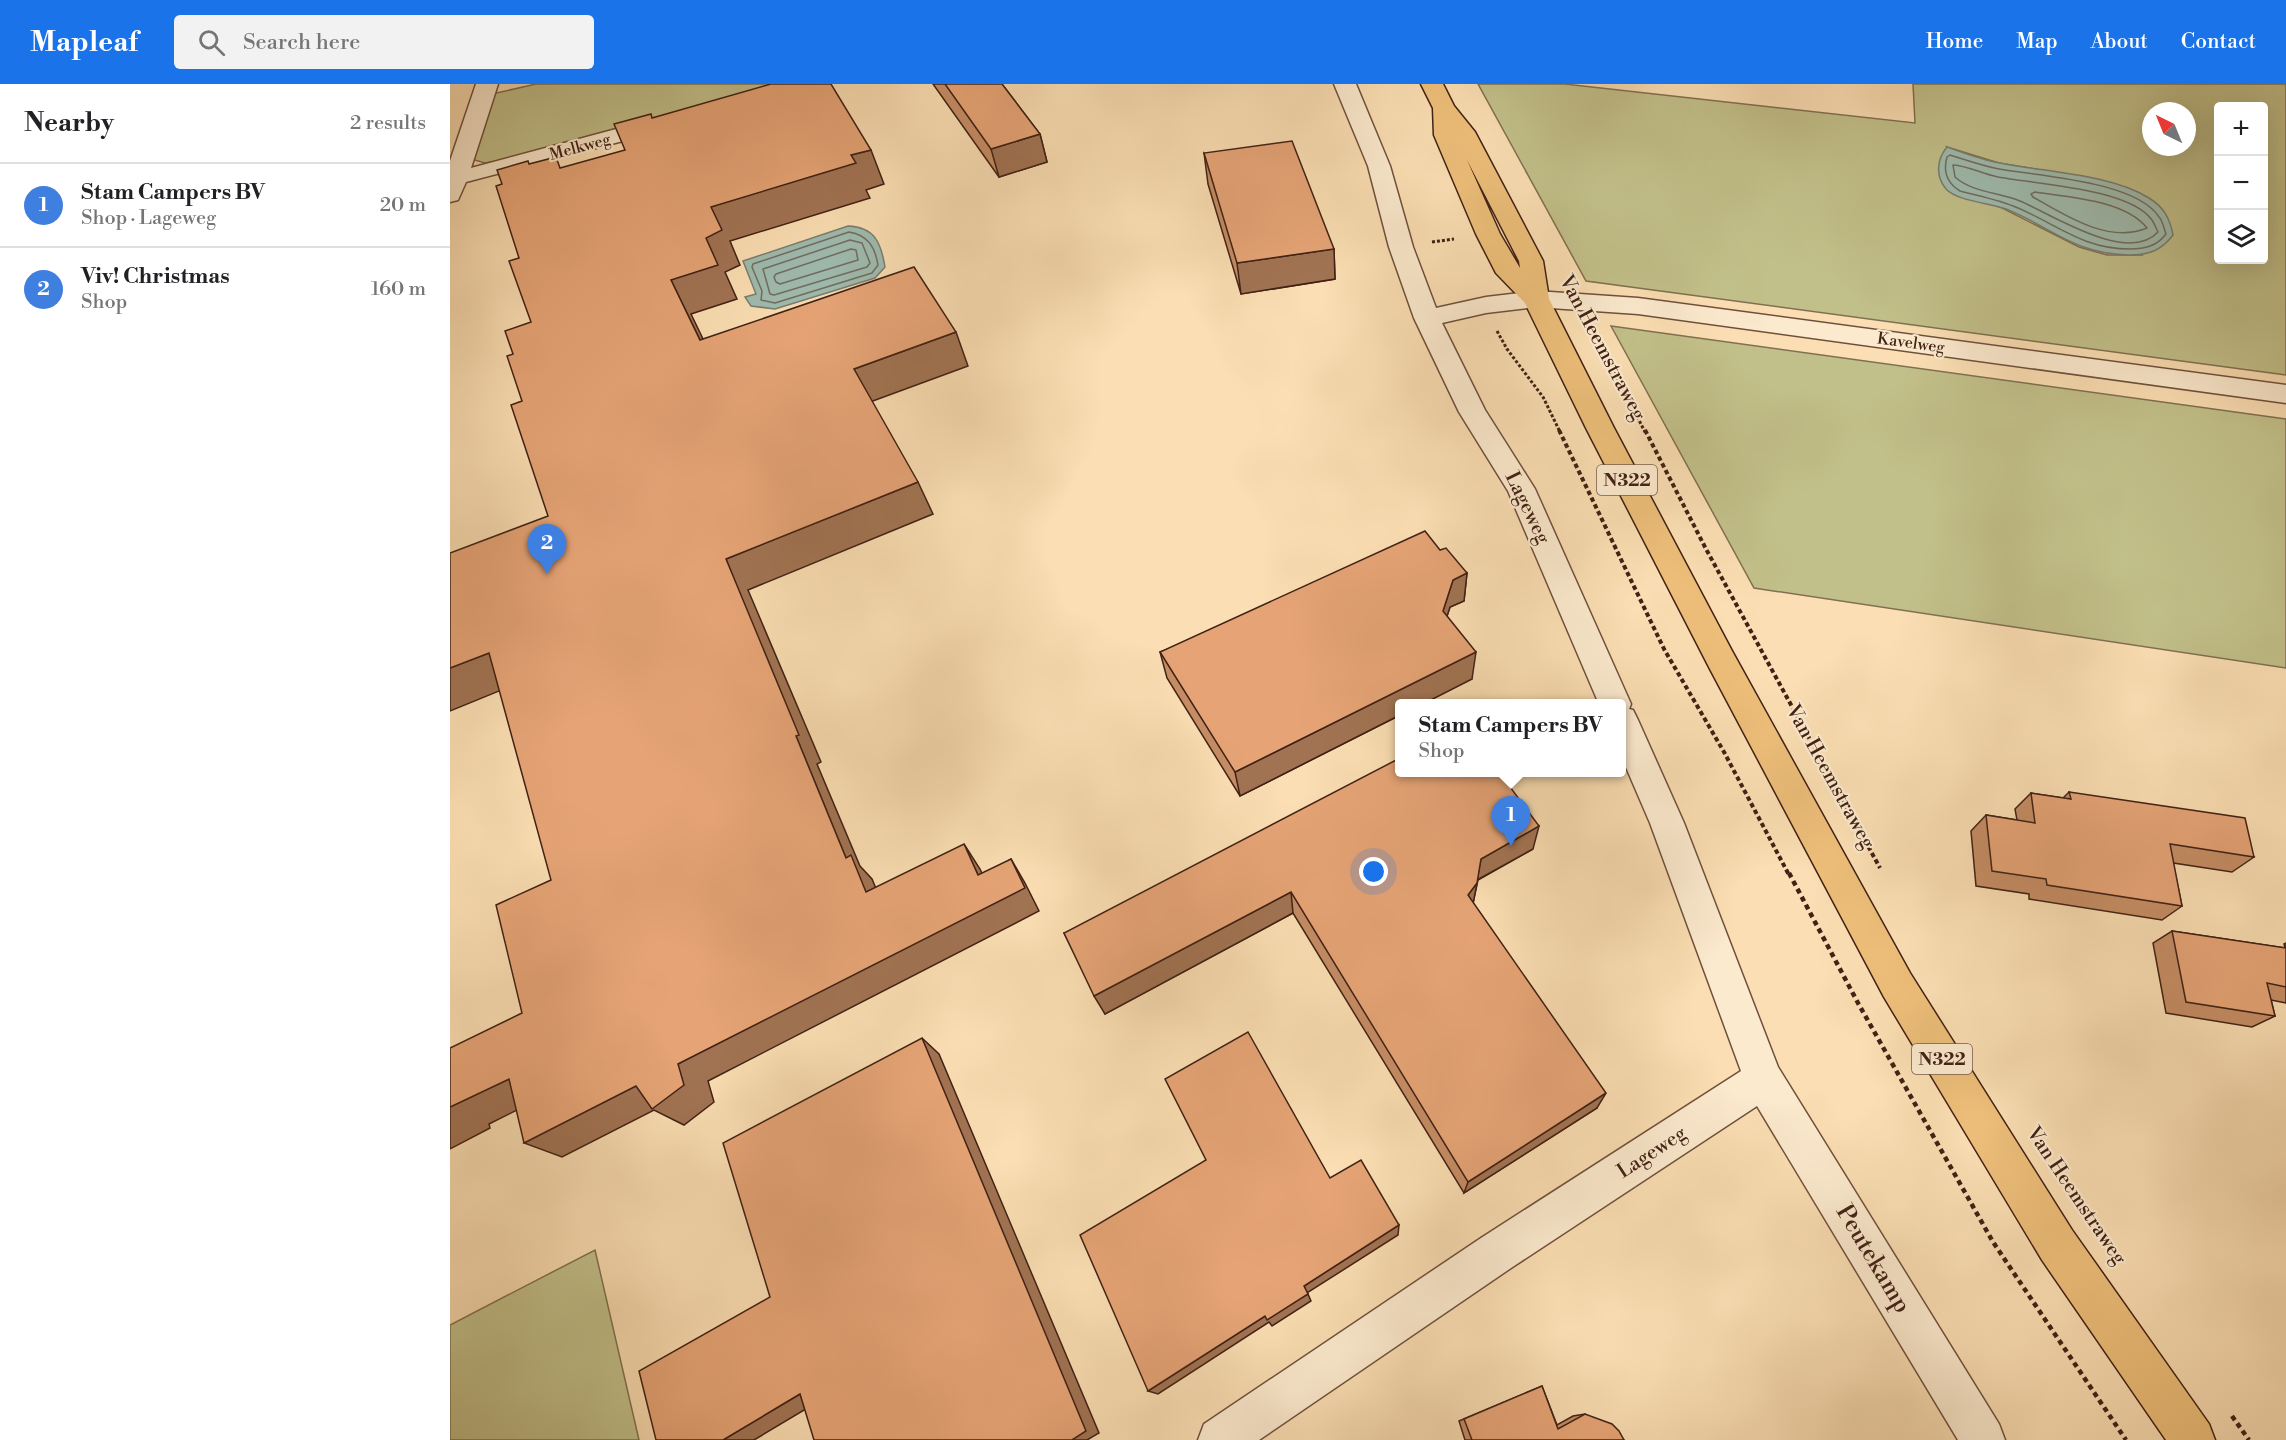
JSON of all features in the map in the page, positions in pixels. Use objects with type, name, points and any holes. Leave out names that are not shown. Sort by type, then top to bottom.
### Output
[{"type":"main road","name":"Van Heemstraweg","points":[[1432,84],[1444,108],[1445,135],[1488,234],[1505,267],[1536,299],[1600,428],[1721,660],[1898,985],[2057,1245],[2193,1440]]},
{"type":"street","points":[[453,186],[487,84]]},
{"type":"street","name":"Lageweg","points":[[1345,84],[1379,166],[1401,247],[1427,318],[1473,412],[1521,489],[1613,699]]},
{"type":"street","name":"Melkweg","points":[[453,186],[508,166],[685,118]]},
{"type":"street","points":[[1427,318],[1486,305],[1536,299]]},
{"type":"street","name":"Kavelweg","points":[[1536,299],[1638,306],[2286,394]]},
{"type":"street","points":[[1626,729],[1667,823],[1762,1079]]},
{"type":"street","name":"Lageweg","points":[[1220,1440],[1496,1253],[1698,1124],[1762,1079]]},
{"type":"street","name":"Peutekamp","points":[[1762,1079],[1983,1440]]},
{"type":"path","name":"Van Heemstraweg","points":[[1578,301],[1706,549],[1885,878]]},
{"type":"path","points":[[2228,1412],[2249,1440]]},
{"type":"shaded area","points":[[536,84],[772,84],[772,86],[497,161],[485,163],[471,159],[492,94]]},
{"type":"shaded area","points":[[1478,84],[1565,84],[1915,123],[1913,84],[2286,84],[2286,375],[1586,281]],"holes":[[[1947,147],[1999,163],[2084,177],[2142,255],[2107,255],[2079,247],[1998,206]]]},
{"type":"shaded area","points":[[1611,326],[2286,419],[2286,668],[1754,588]]},
{"type":"shaded area","points":[[595,1250],[639,1440],[450,1440],[450,1325]]},
{"type":"water","points":[[1947,147],[1993,162],[2077,175],[2134,190],[2149,198],[2162,209],[2173,235],[2159,248],[2136,255],[2110,254],[2078,245],[2006,209],[1951,193],[1942,184],[1939,173],[1939,162]]},
{"type":"water","points":[[848,226],[865,229],[879,244],[885,267],[875,278],[775,309],[751,306],[745,297],[756,294],[743,261]]},
{"type":"building","points":[[771,84],[831,84],[871,150],[851,155],[856,163],[711,207],[722,230],[706,238],[718,265],[671,280],[700,340],[914,267],[956,332],[854,369],[918,482],[726,559],[799,735],[796,736],[846,858],[851,855],[866,892],[964,844],[978,875],[1011,859],[1025,888],[678,1064],[684,1085],[652,1109],[636,1086],[524,1143],[509,1079],[450,1107],[450,1048],[522,1013],[496,905],[551,880],[489,653],[450,668],[450,553],[548,516],[511,405],[522,401],[507,356],[513,354],[505,331],[531,322],[509,261],[519,258],[496,186],[502,184],[497,170],[528,161],[529,164],[556,157],[560,168],[625,150],[614,124],[651,114],[652,118]]},
{"type":"building","points":[[945,84],[1002,84],[1040,134],[991,149]]},
{"type":"building","points":[[1292,141],[1334,249],[1237,263],[1204,153]]},
{"type":"building","points":[[1425,531],[1440,550],[1446,548],[1467,573],[1453,580],[1443,611],[1476,652],[1235,772],[1160,652]]},
{"type":"building","points":[[1395,761],[1395,777],[1503,777],[1539,826],[1481,859],[1477,883],[1468,895],[1606,1093],[1468,1182],[1291,892],[1094,996],[1064,933]]},
{"type":"building","points":[[2069,792],[2245,818],[2254,857],[2170,844],[2182,906],[2047,885],[2046,879],[1992,871],[1986,815],[2035,823],[2031,793],[2071,799]]},
{"type":"building","points":[[2172,931],[2286,948],[2286,987],[2267,983],[2275,1016],[2186,1002]]},
{"type":"building","points":[[1248,1032],[1330,1178],[1361,1160],[1399,1225],[1304,1286],[1308,1294],[1267,1320],[1265,1316],[1148,1391],[1080,1235],[1206,1160],[1165,1079]]},
{"type":"building","points":[[922,1038],[1086,1431],[1072,1440],[814,1440],[800,1394],[723,1440],[656,1440],[639,1371],[770,1297],[723,1143]]},
{"type":"building","points":[[1542,1386],[1558,1429],[1585,1414],[1612,1424],[1624,1440],[1472,1440],[1464,1419]]},
{"type":"place","name":"Viv! Christmas","points":[[547,574]]},
{"type":"place","name":"Stam Campers BV","points":[[1511,846]]}]
